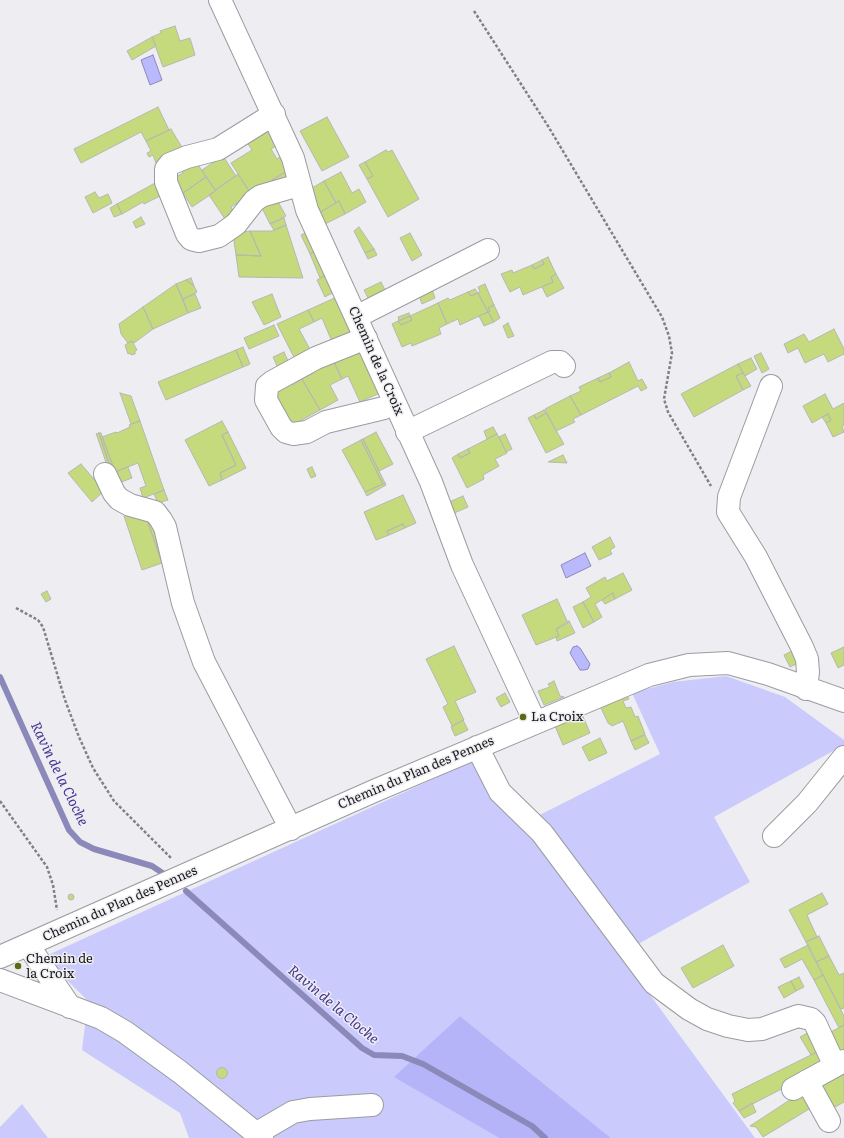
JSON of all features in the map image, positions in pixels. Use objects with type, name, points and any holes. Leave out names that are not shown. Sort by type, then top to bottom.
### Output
[{"type":"street","name":"Chemin de la Croix","points":[[220,0],[274,114],[293,158],[306,210],[431,482],[462,565],[535,722]]},
{"type":"street","points":[[274,114],[218,149],[187,157],[170,164],[166,169],[166,182],[187,234],[191,239],[199,241],[219,236],[236,224],[254,201],[261,196],[299,185]]},
{"type":"street","points":[[356,317],[488,250]]},
{"type":"street","points":[[366,338],[316,358],[272,382],[267,386],[266,400],[281,428],[286,432],[293,434],[308,432],[326,422],[384,408],[394,403]]},
{"type":"street","points":[[407,432],[552,362],[560,362],[564,366]]},
{"type":"street","points":[[771,386],[729,497],[727,506],[730,519],[756,557],[802,647],[807,659],[808,672],[806,689]]},
{"type":"street","points":[[105,474],[114,493],[120,499],[130,505],[155,512],[162,520],[183,603],[204,662],[291,828]]},
{"type":"street","name":"Chemin du Plan des Pennes","points":[[0,957],[477,747],[649,675],[689,665],[728,663],[768,674],[806,689],[844,701]]},
{"type":"street","points":[[477,747],[500,792],[542,833],[654,983],[689,1009],[707,1019],[728,1026],[748,1030],[762,1029],[794,1017],[805,1017],[815,1023],[840,1063],[800,1085],[829,1121]]},
{"type":"street","points":[[774,836],[802,808],[844,758]]},
{"type":"street","points":[[28,945],[70,1007]]},
{"type":"street","points":[[0,980],[101,1018],[125,1032],[180,1072],[260,1136],[293,1112],[310,1109],[372,1105]]},
{"type":"path","points":[[474,11],[548,126],[662,317],[669,336],[672,352],[664,399],[668,412],[720,501],[727,506]]},
{"type":"path","points":[[16,608],[38,620],[43,627],[65,700],[79,737],[94,768],[114,800],[172,859],[183,876]]},
{"type":"path","points":[[0,801],[47,867],[53,886],[57,912],[64,929]]},
{"type":"shaded area","points":[[153,55],[162,80],[150,85],[141,60]]},
{"type":"shaded area","points":[[585,553],[591,566],[566,578],[561,565]]},
{"type":"shaded area","points":[[577,646],[580,648],[590,664],[588,669],[580,670],[570,653],[573,647]]},
{"type":"shaded area","points":[[726,676],[785,697],[844,740],[844,745],[714,817],[750,882],[620,954],[755,1138],[611,1138],[460,1016],[395,1077],[499,1138],[189,1138],[180,1113],[82,1050],[88,1001],[59,972],[50,954],[475,760],[522,824],[660,754],[632,693],[673,682]]},
{"type":"shaded area","points":[[460,1016],[611,1138],[499,1138],[394,1077]]},
{"type":"shaded area","points":[[22,1104],[48,1138],[0,1138],[0,1127]]},
{"type":"building","points":[[175,26],[180,41],[190,38],[195,55],[163,67],[152,37],[161,33],[160,31]]},
{"type":"building","points":[[152,37],[156,46],[132,60],[127,51]]},
{"type":"building","points":[[158,107],[169,130],[146,141],[141,132],[81,163],[74,149]]},
{"type":"building","points":[[327,117],[349,157],[322,171],[300,131]]},
{"type":"building","points":[[267,128],[278,145],[271,149],[277,159],[284,154],[290,169],[251,194],[231,163],[252,150],[246,141]]},
{"type":"building","points":[[171,129],[183,149],[156,163],[153,155],[149,157],[147,153],[151,151],[146,141]]},
{"type":"building","points":[[386,150],[388,152],[392,150],[419,199],[388,217],[367,179],[373,176],[365,162]]},
{"type":"building","points":[[223,156],[236,176],[215,190],[202,170]]},
{"type":"building","points":[[365,162],[373,176],[367,179],[359,165]]},
{"type":"building","points":[[197,163],[206,177],[183,193],[174,178],[183,173],[180,168],[187,164],[190,168]]},
{"type":"building","points":[[290,169],[291,178],[277,187],[272,180]]},
{"type":"building","points":[[341,172],[352,193],[359,189],[366,202],[345,214],[339,201],[336,203],[324,181]]},
{"type":"building","points":[[238,174],[251,194],[231,207],[234,213],[225,219],[209,195]]},
{"type":"building","points":[[206,177],[216,191],[192,207],[183,193]]},
{"type":"building","points":[[324,181],[336,203],[319,213],[307,191]]},
{"type":"building","points":[[155,183],[164,194],[144,204],[143,202],[122,214],[117,204]]},
{"type":"building","points":[[95,192],[99,198],[108,194],[112,203],[93,213],[85,197]]},
{"type":"building","points":[[276,198],[286,216],[270,224],[261,206]]},
{"type":"building","points":[[339,201],[345,214],[325,224],[319,213]]},
{"type":"building","points":[[117,204],[122,214],[114,217],[110,208]]},
{"type":"building","points":[[141,217],[145,224],[136,228],[133,222]]},
{"type":"building","points":[[284,218],[286,225],[274,230],[270,224]]},
{"type":"building","points":[[286,225],[303,278],[239,277],[236,255],[261,256],[250,231],[272,231]]},
{"type":"building","points":[[359,227],[374,249],[365,253],[354,231]]},
{"type":"building","points":[[250,231],[261,256],[236,255],[233,234]]},
{"type":"building","points":[[309,231],[318,250],[310,254],[301,235]]},
{"type":"building","points":[[410,233],[422,255],[412,261],[400,238]]},
{"type":"building","points":[[374,249],[377,255],[368,259],[365,253]]},
{"type":"building","points":[[318,250],[329,274],[320,278],[310,254]]},
{"type":"building","points":[[548,257],[556,274],[551,277],[553,282],[523,295],[520,287],[510,292],[501,274],[512,270],[513,273],[532,265],[534,269],[544,264],[542,260]]},
{"type":"building","points":[[542,260],[544,264],[534,269],[532,265]]},
{"type":"building","points":[[329,274],[336,291],[325,297],[317,280]]},
{"type":"building","points":[[556,274],[564,288],[547,297],[542,287],[553,282],[551,277]]},
{"type":"building","points":[[191,278],[194,286],[186,280]]},
{"type":"building","points":[[186,280],[194,286],[197,292],[183,299],[176,284]]},
{"type":"building","points":[[381,282],[387,294],[370,302],[364,290]]},
{"type":"building","points":[[176,284],[188,313],[153,329],[143,307]]},
{"type":"building","points":[[485,284],[494,305],[488,308],[490,311],[488,312],[478,293],[480,292],[478,287]]},
{"type":"building","points":[[432,289],[435,298],[422,304],[419,296]]},
{"type":"building","points":[[475,289],[478,293],[471,296],[468,292]]},
{"type":"building","points":[[468,292],[471,296],[478,293],[488,312],[460,325],[458,319],[447,324],[438,303],[448,298],[450,300]]},
{"type":"building","points":[[195,294],[201,308],[188,313],[183,299]]},
{"type":"building","points":[[272,294],[281,317],[264,325],[252,302]]},
{"type":"building","points":[[339,296],[357,338],[333,344],[322,318],[314,322],[308,310]]},
{"type":"building","points":[[438,303],[447,324],[439,328],[441,334],[412,346],[411,343],[402,347],[392,324],[398,321],[401,325],[412,320],[410,316]]},
{"type":"building","points":[[494,305],[500,318],[494,322],[488,312],[490,311],[488,308]]},
{"type":"building","points":[[143,307],[153,329],[134,343],[132,341],[128,343],[121,334],[119,324]]},
{"type":"building","points":[[308,310],[314,322],[299,329],[313,355],[297,363],[277,324]]},
{"type":"building","points":[[488,312],[494,322],[484,326],[479,316]]},
{"type":"building","points":[[409,313],[410,316],[399,321],[398,317]]},
{"type":"building","points":[[410,316],[412,320],[401,325],[398,321]]},
{"type":"building","points":[[508,323],[514,336],[508,338],[503,326]]},
{"type":"building","points":[[274,325],[279,336],[249,349],[244,338]]},
{"type":"building","points":[[834,329],[844,349],[844,354],[828,362],[824,354],[805,363],[798,348],[788,353],[784,344],[804,334],[809,342]]},
{"type":"building","points":[[132,341],[137,350],[135,351],[135,354],[131,355],[130,353],[128,354],[125,345]]},
{"type":"building","points":[[243,347],[250,364],[243,367],[236,350]]},
{"type":"building","points":[[362,349],[382,392],[360,402],[348,376],[342,379],[334,363]]},
{"type":"building","points":[[236,350],[243,367],[166,400],[158,382]]},
{"type":"building","points":[[284,352],[289,363],[278,368],[273,357]]},
{"type":"building","points":[[761,353],[769,369],[762,373],[754,356]]},
{"type":"building","points":[[332,357],[342,379],[330,385],[338,400],[320,410],[302,379],[314,373],[311,367]]},
{"type":"building","points":[[751,358],[757,369],[745,376],[738,364]]},
{"type":"building","points":[[629,362],[638,381],[642,379],[647,388],[641,391],[638,386],[581,415],[570,396],[581,391],[579,387],[598,378],[600,382],[611,377],[609,373]]},
{"type":"building","points":[[738,364],[743,373],[736,376],[743,390],[694,417],[681,394]]},
{"type":"building","points":[[609,373],[611,377],[600,382],[598,378]]},
{"type":"building","points":[[743,373],[751,386],[743,390],[736,376]]},
{"type":"building","points":[[302,379],[320,410],[291,426],[271,390],[290,380],[293,385]]},
{"type":"building","points":[[120,393],[131,396],[140,421],[131,424]]},
{"type":"building","points":[[825,394],[833,409],[844,403],[844,425],[842,426],[844,432],[833,437],[826,423],[831,420],[828,414],[812,423],[803,406]]},
{"type":"building","points":[[570,396],[581,415],[573,419],[575,422],[556,431],[545,409]]},
{"type":"building","points":[[544,410],[546,413],[536,419],[534,415]]},
{"type":"building","points":[[546,413],[564,444],[546,453],[528,418],[534,415],[536,419]]},
{"type":"building","points":[[828,414],[831,420],[826,423],[822,417]]},
{"type":"building","points":[[140,421],[164,490],[143,498],[140,488],[146,486],[138,463],[115,472],[102,437],[116,432],[117,433],[130,427],[129,425]]},
{"type":"building","points":[[222,421],[228,432],[222,435],[236,465],[220,473],[222,480],[209,486],[185,440]]},
{"type":"building","points":[[493,427],[497,434],[487,439],[484,431]]},
{"type":"building","points":[[228,432],[246,468],[222,480],[220,473],[236,465],[222,435]]},
{"type":"building","points":[[376,432],[393,464],[379,471],[363,439]]},
{"type":"building","points":[[99,433],[101,433],[115,472],[112,473]]},
{"type":"building","points":[[99,433],[112,473],[110,474],[96,434]]},
{"type":"building","points":[[497,434],[507,453],[495,459],[499,466],[483,475],[484,479],[467,488],[452,458],[458,454],[460,458],[470,453],[468,449]]},
{"type":"building","points":[[505,434],[512,449],[506,452],[499,437]]},
{"type":"building","points":[[363,439],[385,483],[383,484],[361,440]]},
{"type":"building","points":[[361,440],[383,484],[365,492],[342,450]]},
{"type":"building","points":[[468,449],[470,453],[460,458],[458,454]]},
{"type":"building","points":[[563,455],[567,463],[548,462]]},
{"type":"building","points":[[81,464],[104,491],[92,502],[68,473]]},
{"type":"building","points":[[128,467],[132,478],[116,484],[115,472]]},
{"type":"building","points":[[312,467],[316,476],[311,478],[307,469]]},
{"type":"building","points":[[385,483],[386,485],[367,496],[365,492]]},
{"type":"building","points":[[164,490],[168,500],[158,503],[154,494]]},
{"type":"building","points":[[403,495],[416,523],[405,528],[403,524],[387,531],[389,535],[376,540],[364,512]]},
{"type":"building","points":[[463,496],[468,507],[452,514],[447,503]]},
{"type":"building","points":[[134,512],[145,514],[162,563],[142,570],[124,516]]},
{"type":"building","points":[[152,520],[166,561],[162,563],[148,522]]},
{"type":"building","points":[[403,524],[405,528],[389,535],[387,531]]},
{"type":"building","points":[[610,537],[615,547],[610,550],[612,554],[599,560],[592,547]]},
{"type":"building","points":[[623,573],[632,590],[615,599],[613,593],[595,604],[602,617],[594,622],[583,602],[591,597],[586,588],[605,577],[607,581]]},
{"type":"building","points":[[47,591],[51,599],[46,602],[41,594]]},
{"type":"building","points":[[613,593],[615,599],[605,604],[602,600]]},
{"type":"building","points":[[557,599],[568,623],[556,629],[559,636],[536,645],[522,615]]},
{"type":"building","points":[[583,602],[594,622],[583,628],[573,607]]},
{"type":"building","points":[[569,621],[575,633],[557,641],[556,637],[559,636],[556,629]]},
{"type":"building","points":[[454,646],[476,692],[455,701],[464,720],[452,726],[443,707],[448,704],[426,659]]},
{"type":"building","points":[[844,647],[844,665],[838,668],[831,653]]},
{"type":"building","points":[[792,651],[798,663],[790,667],[784,655]]},
{"type":"building","points":[[554,681],[560,696],[564,697],[544,705],[538,691],[550,687],[548,684]]},
{"type":"building","points":[[505,693],[510,702],[501,707],[496,698]]},
{"type":"building","points":[[626,694],[629,699],[623,701],[626,708],[631,707],[635,717],[638,716],[645,734],[631,741],[623,721],[612,726],[608,723],[600,706]]},
{"type":"building","points":[[582,714],[590,733],[563,745],[555,726]]},
{"type":"building","points":[[463,720],[468,730],[455,736],[451,727]]},
{"type":"building","points":[[645,735],[649,743],[635,750],[631,741]]},
{"type":"building","points":[[600,738],[607,753],[589,761],[582,747]]},
{"type":"building","points":[[822,893],[828,904],[807,915],[817,937],[806,942],[789,910]]},
{"type":"building","points":[[71,894],[74,897],[71,900],[68,897]]},
{"type":"building","points":[[819,936],[829,956],[816,962],[806,942]]},
{"type":"building","points":[[723,945],[734,966],[693,988],[681,968]]},
{"type":"building","points":[[808,945],[823,975],[814,980],[802,959],[785,968],[780,959]]},
{"type":"building","points":[[829,956],[839,975],[844,973],[844,1008],[841,1009],[816,962]]},
{"type":"building","points":[[823,975],[844,1016],[844,1025],[839,1028],[814,980]]},
{"type":"building","points":[[799,977],[804,987],[796,991],[791,981]]},
{"type":"building","points":[[791,981],[796,991],[784,998],[778,987]]},
{"type":"building","points":[[844,1025],[844,1051],[835,1056],[825,1035]]},
{"type":"building","points":[[811,1031],[821,1050],[811,1055],[800,1037]]},
{"type":"building","points":[[821,1050],[828,1065],[739,1111],[733,1103],[735,1101],[732,1094]]},
{"type":"building","points":[[220,1068],[224,1068],[226,1069],[226,1077],[220,1078],[217,1075],[217,1071]]},
{"type":"building","points":[[844,1070],[844,1102],[828,1111],[814,1085]]},
{"type":"building","points":[[805,1090],[814,1106],[763,1137],[756,1127],[750,1126]]},
{"type":"building","points":[[752,1103],[756,1112],[744,1118],[739,1111]]},
{"type":"waterway","name":"Ravin de la Cloche","points":[[0,677],[69,830],[80,842],[94,849],[152,866],[164,874]]},
{"type":"waterway","name":"Ravin de la Cloche","points":[[186,891],[362,1048],[374,1055],[402,1056],[423,1064],[532,1126],[545,1138]]},
{"type":"place","name":"La Croix","points":[[523,717]]},
{"type":"place","name":"Chemin de la Croix","points":[[18,966]]}]
